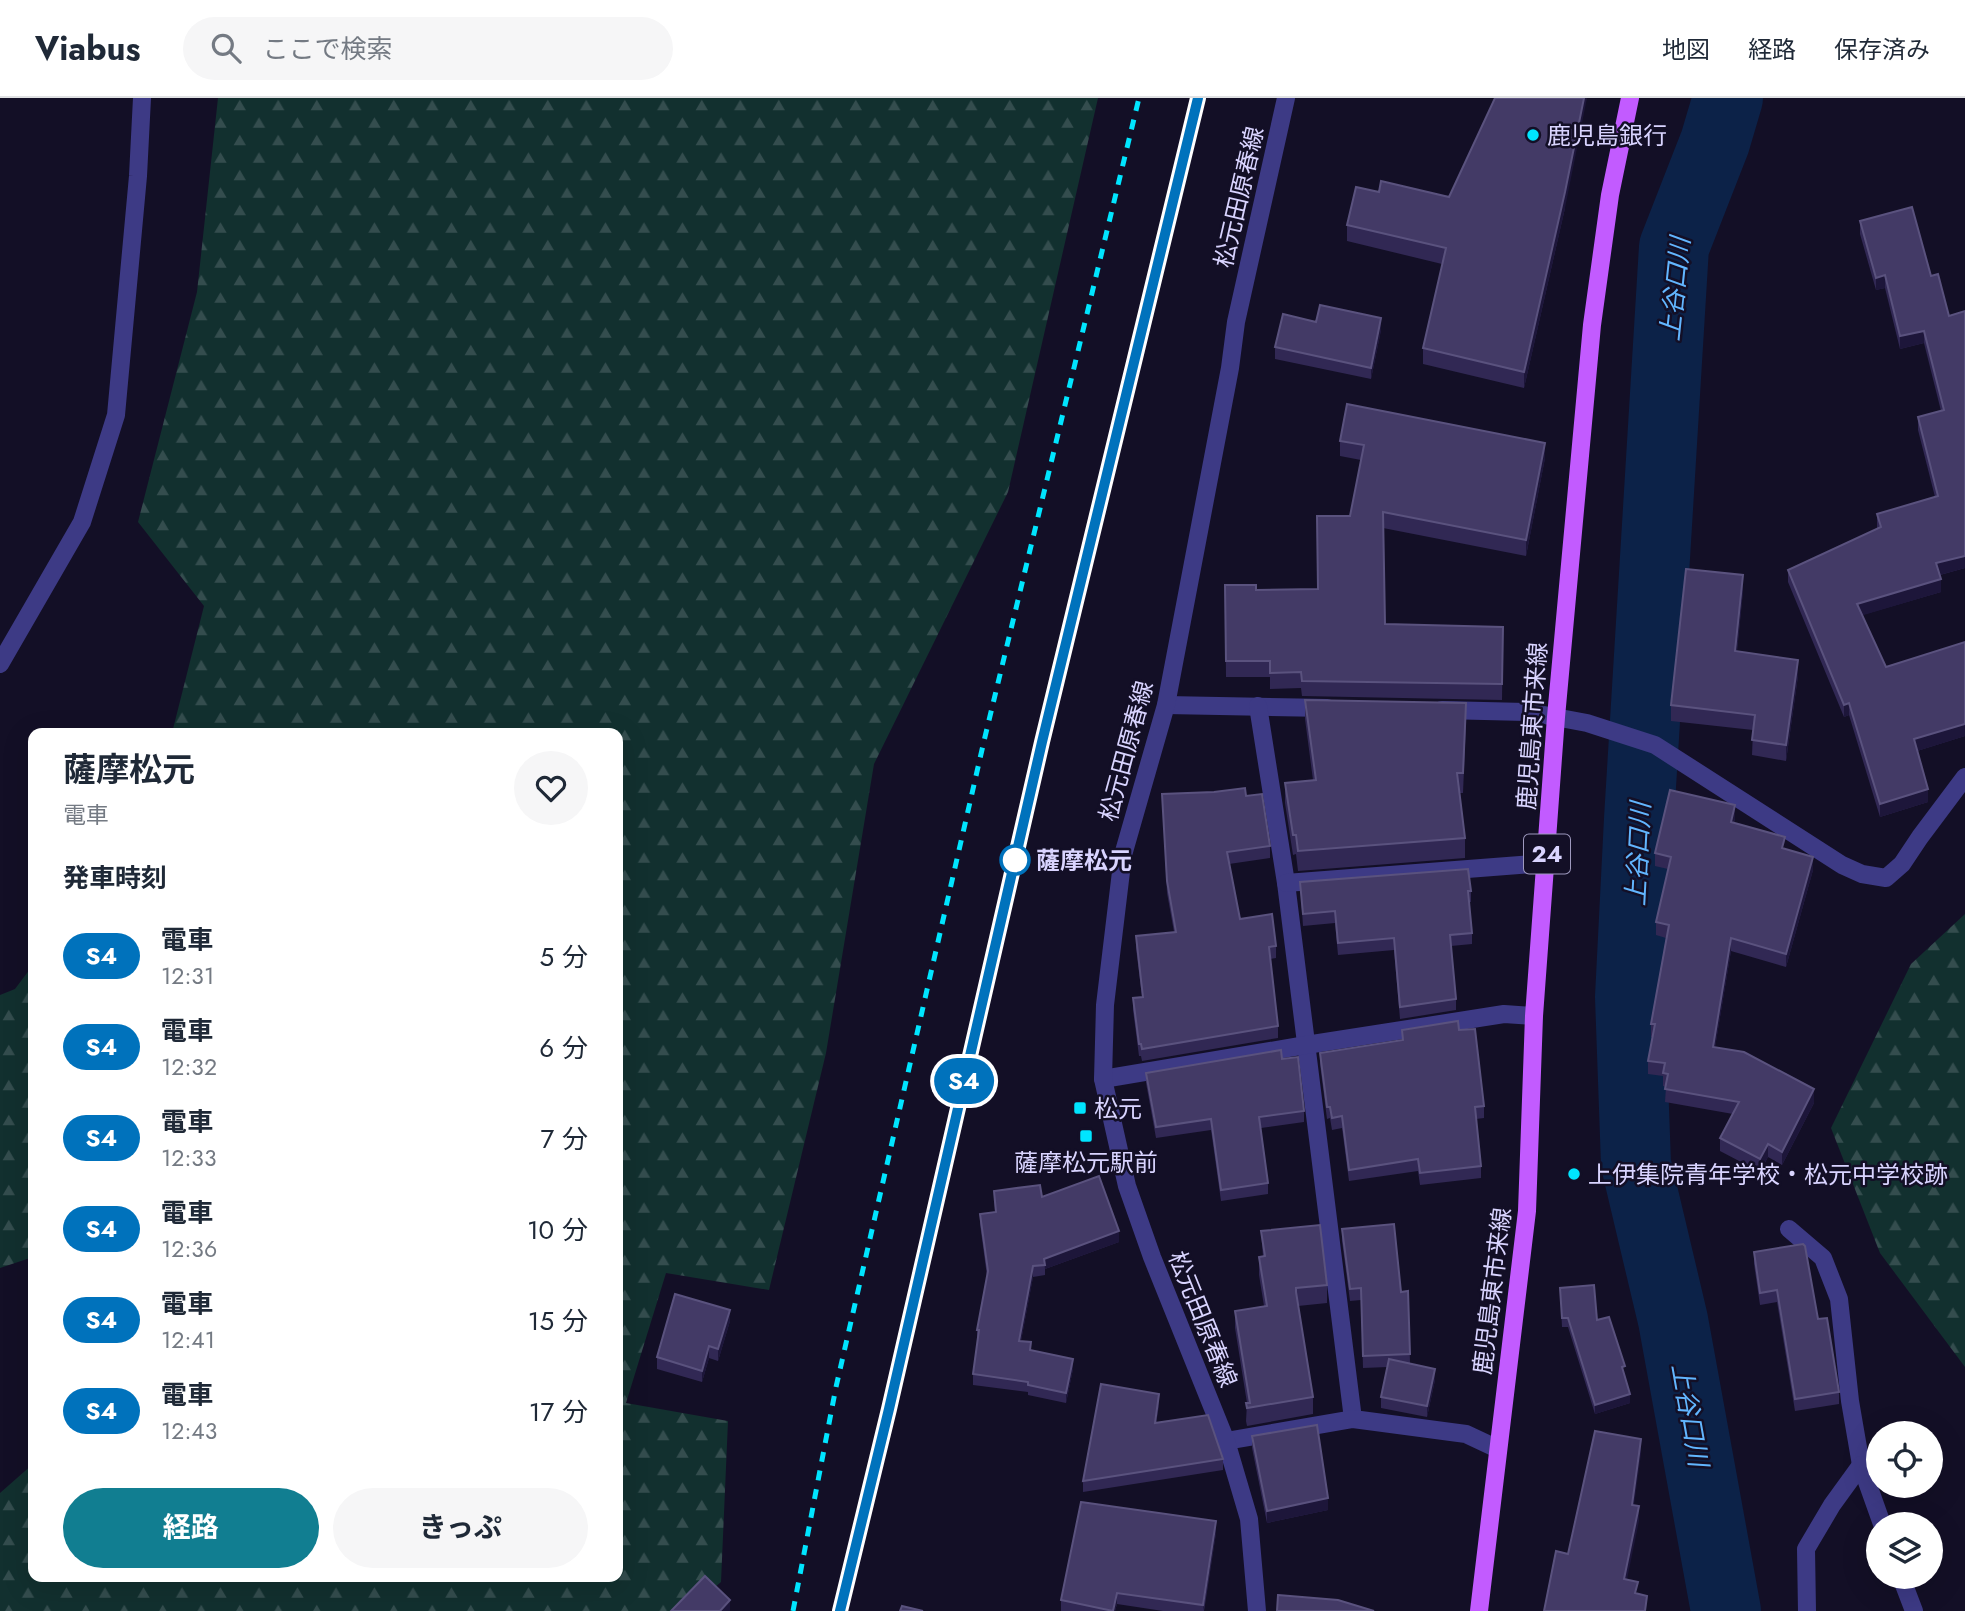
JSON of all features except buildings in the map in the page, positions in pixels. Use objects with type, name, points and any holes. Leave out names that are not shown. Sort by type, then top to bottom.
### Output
[{"type":"main road","name":"鹿児島東市来線","points":[[1479,1611],[1527,1211],[1534,1016],[1556,717],[1592,325],[1610,195],[1630,98]]},
{"type":"street","points":[[0,664],[82,522],[116,415],[138,176],[142,98]]},
{"type":"street","name":"松元田原春線","points":[[1257,1611],[1249,1519],[1226,1441],[1152,1256],[1128,1186],[1103,1079],[1105,1005],[1123,855],[1166,705],[1230,368],[1236,322],[1286,98]]},
{"type":"street","points":[[1166,705],[1339,708]]},
{"type":"street","points":[[1258,706],[1286,883],[1353,1419]]},
{"type":"street","points":[[1420,710],[1528,712],[1601,727],[1655,745],[1842,865],[1862,874],[1886,878],[1902,864],[1965,777]]},
{"type":"street","points":[[1286,883],[1546,863]]},
{"type":"street","points":[[1103,1079],[1504,1014],[1534,1016]]},
{"type":"street","points":[[1789,1228],[1824,1258],[1839,1299],[1850,1401],[1861,1465],[1878,1512]]},
{"type":"street","points":[[1226,1441],[1353,1419],[1466,1434],[1498,1449]]},
{"type":"street","points":[[1807,1611],[1806,1549],[1832,1505],[1861,1465]]},
{"type":"street","points":[[1906,1589],[1914,1611]]},
{"type":"green space","points":[[218,98],[1098,98],[1008,492],[874,764],[826,1053],[769,1290],[666,1273],[626,1403],[728,1421],[721,1582],[686,1611],[0,1611],[0,1493],[28,1468],[28,1582],[623,1582],[623,728],[173,728],[204,606],[138,522],[197,292]]},
{"type":"green space","points":[[1965,914],[1965,1367],[1880,1253],[1831,1128],[1911,964]]},
{"type":"green space","points":[[28,972],[28,1259],[0,1268],[0,995],[15,989]]},
{"type":"waterway","name":"上谷口川","points":[[1726,1611],[1673,1320],[1636,1164],[1630,997],[1674,247],[1715,142],[1728,98]]},
{"type":"railway","points":[[793,1611],[836,1387],[984,741],[1139,98]]},
{"type":"railway","points":[[840,1611],[1042,742],[1198,98]]},
{"type":"train","name":"S4","points":[[840,1611],[1042,742],[1198,98]]},
{"type":"place","name":"鹿児島銀行","points":[[1533,135]]},
{"type":"place","name":"薩摩松元","points":[[1015,860]]},
{"type":"place","name":"松元","points":[[1080,1108]]},
{"type":"place","name":"薩摩松元駅前","points":[[1086,1136]]},
{"type":"place","name":"上伊集院青年学校・松元中学校跡","points":[[1574,1174]]}]
